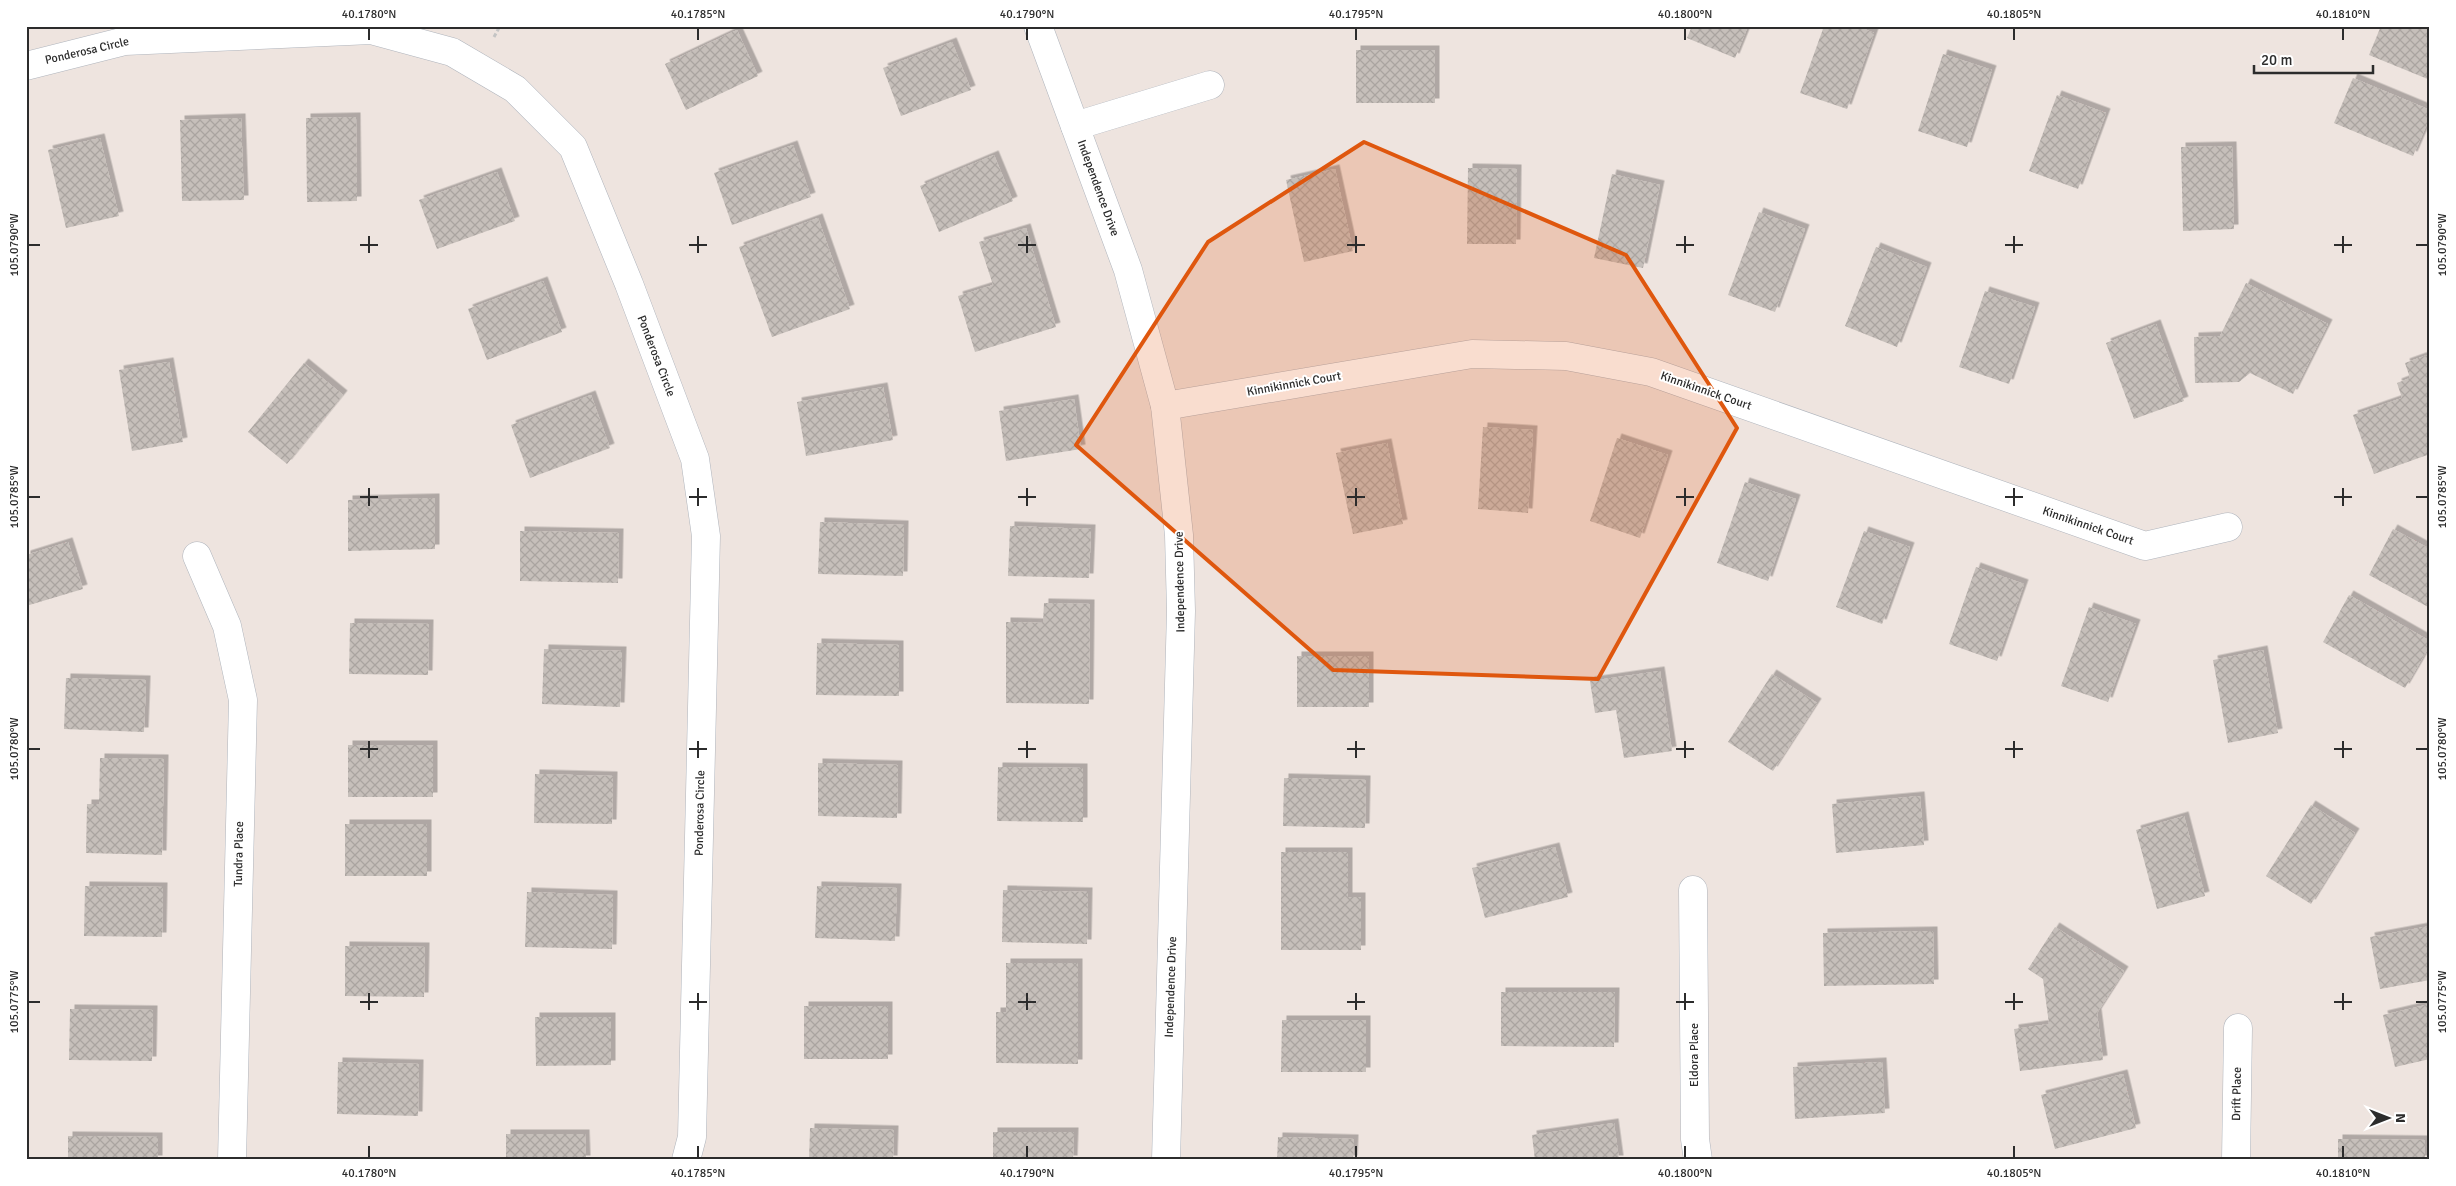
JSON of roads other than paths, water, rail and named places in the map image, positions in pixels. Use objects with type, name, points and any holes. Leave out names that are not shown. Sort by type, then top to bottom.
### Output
[{"type":"street","name":"Independence Drive","points":[[1038,26],[1128,270],[1165,406],[1180,535],[1182,611],[1166,1160]]},
{"type":"street","name":"Ponderosa Circle","points":[[26,66],[125,41],[372,30],[452,52],[515,89],[573,147],[629,284],[694,459],[706,536],[692,1137],[686,1160]]},
{"type":"street","points":[[1075,126],[1210,85]]},
{"type":"street","name":"Kinnikinnick Court","points":[[1165,406],[1472,354],[1566,356],[1651,372],[2145,546],[2228,527]]},
{"type":"street","name":"Tundra Place","points":[[197,556],[227,626],[242,700],[232,1160]]},
{"type":"street","name":"Eldora Place","points":[[1693,890],[1695,1139],[1698,1160]]},
{"type":"street","name":"Drift Place","points":[[2236,1160],[2238,1028]]}]
